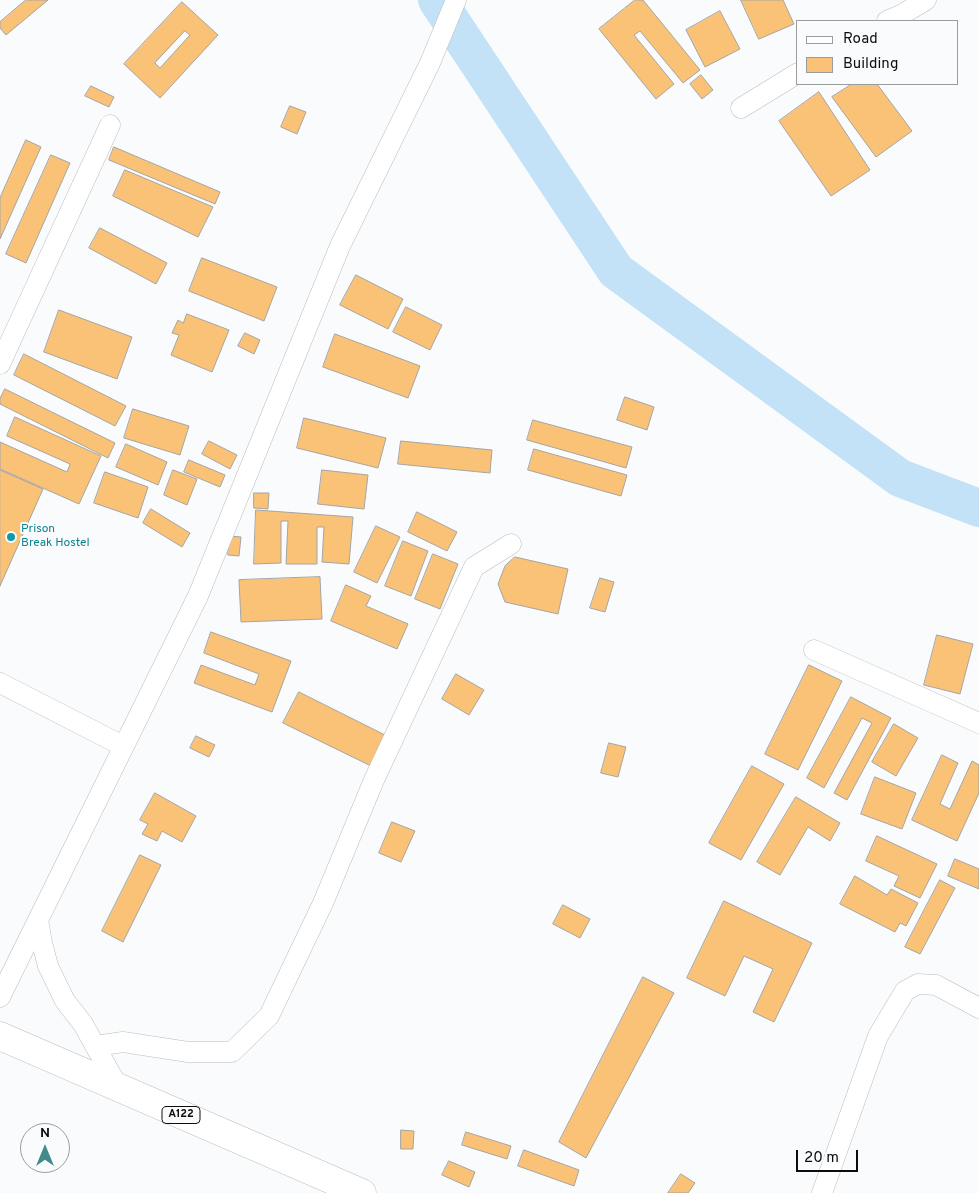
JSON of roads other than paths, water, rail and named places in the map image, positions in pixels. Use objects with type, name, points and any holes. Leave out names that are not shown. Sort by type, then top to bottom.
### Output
[{"type":"highway","name":"A122","points":[[0,1036],[362,1193]]},
{"type":"street","points":[[0,997],[198,596],[340,246],[430,63],[456,0]]},
{"type":"street","points":[[889,20],[926,0]]},
{"type":"street","points":[[741,108],[796,74]]},
{"type":"street","points":[[0,364],[110,125]]},
{"type":"street","points":[[95,1046],[123,1042],[188,1052],[232,1052],[270,1016],[323,903],[374,780],[474,567],[511,544]]},
{"type":"street","points":[[814,650],[979,723]]},
{"type":"street","points":[[0,683],[123,746]]},
{"type":"street","points":[[38,920],[48,966],[65,1001],[83,1024],[118,1087]]},
{"type":"street","points":[[822,1193],[878,1036],[905,991],[918,984],[936,986],[979,1008]]},
{"type":"waterway","points":[[437,0],[616,271],[900,478],[979,508]]},
{"type":"place","name":"Prison Break Hostel","points":[[11,537]]}]
